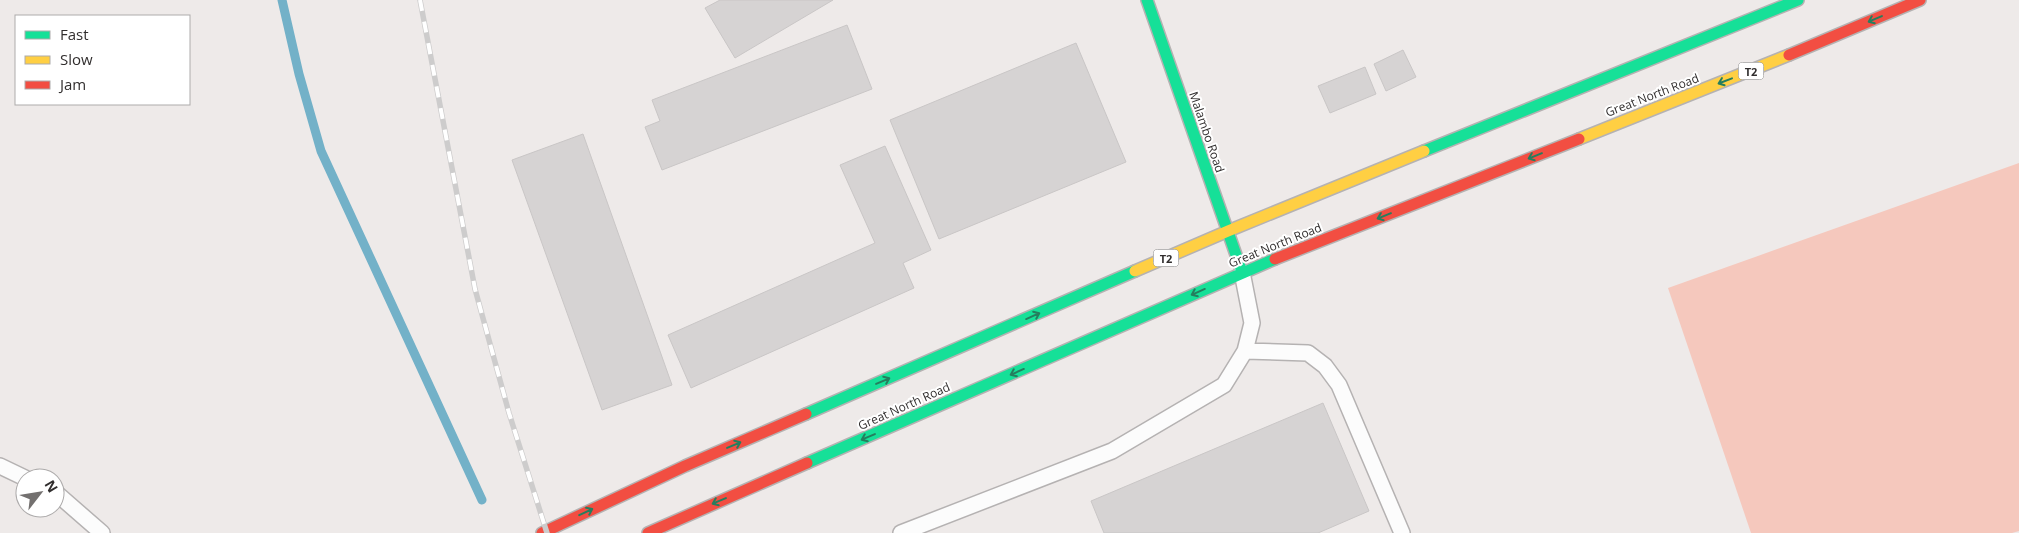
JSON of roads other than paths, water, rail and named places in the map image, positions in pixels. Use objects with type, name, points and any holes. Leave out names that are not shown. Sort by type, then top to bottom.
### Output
[{"type":"main road","name":"Malambo Road","points":[[1147,0],[1242,272]]},
{"type":"main road","name":"T2","points":[[542,533],[685,466],[1228,231],[1798,0]]},
{"type":"main road","name":"Great North Road","points":[[648,533],[1242,272],[1738,76],[1920,0]]},
{"type":"lane","points":[[907,532],[1112,451],[1224,385],[1245,351],[1252,323],[1242,272]]},
{"type":"lane","points":[[1245,351],[1308,353],[1325,366],[1339,385],[1402,533]]},
{"type":"lane","points":[[0,466],[15,473]]},
{"type":"lane","points":[[65,501],[102,533]]},
{"type":"waterway","points":[[282,0],[299,74],[321,151],[482,500]]},
{"type":"railway","points":[[420,0],[475,289],[509,413],[547,533]]}]
